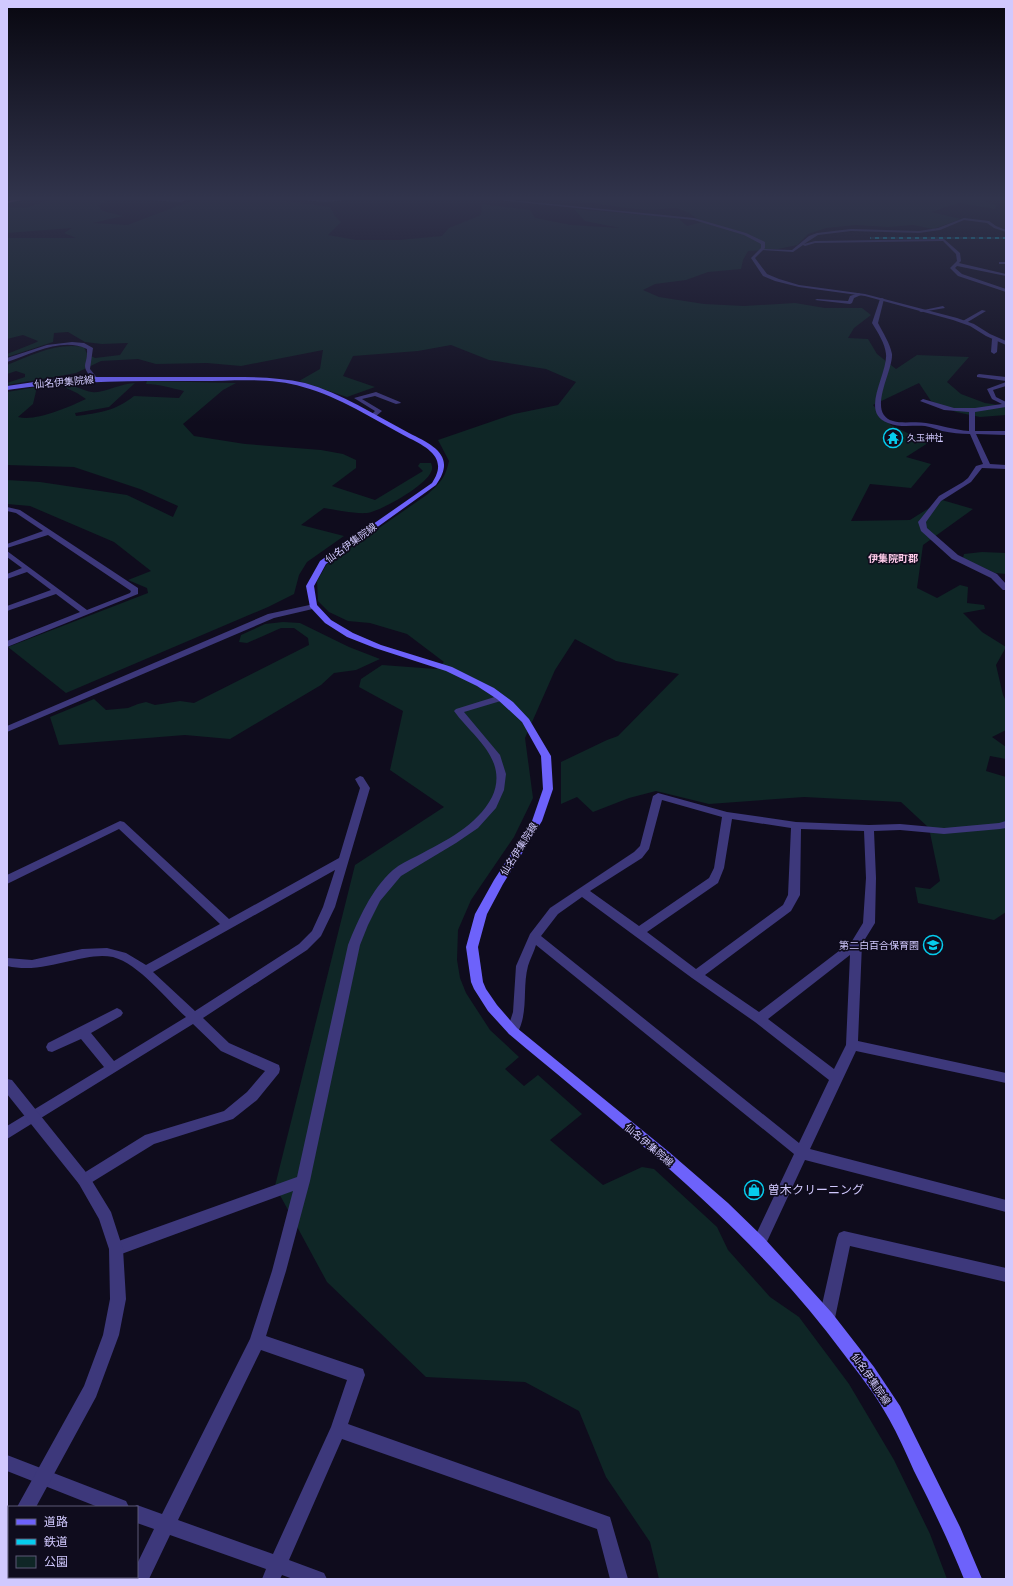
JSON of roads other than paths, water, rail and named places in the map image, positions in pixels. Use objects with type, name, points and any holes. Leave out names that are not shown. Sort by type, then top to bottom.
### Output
[{"type":"main road","name":"仙名伊集院線","points":[[7,388],[48,382],[95,379],[244,379],[284,381],[304,385],[322,391],[373,416],[428,446],[439,457],[442,463],[442,472],[440,477],[426,491],[323,563],[317,570],[311,585],[311,598],[314,606],[327,622],[347,634],[376,646],[448,669],[472,680],[501,698],[526,721],[539,739],[546,755],[548,774],[542,809],[536,824],[527,840],[488,897],[479,916],[472,948],[473,965],[477,982],[496,1012],[512,1031],[664,1156],[723,1208],[759,1243],[827,1318],[894,1412],[954,1533],[973,1579]]},
{"type":"street","points":[[764,274],[799,286],[859,294],[964,322],[1006,342]]},
{"type":"street","points":[[959,274],[1006,291]]},
{"type":"street","points":[[817,300],[850,303],[852,297],[859,294]]},
{"type":"street","points":[[882,300],[875,323],[886,344],[889,355],[886,374],[878,399],[878,411],[884,418],[898,424],[923,424],[948,430],[1006,433]]},
{"type":"street","points":[[921,310],[943,307]]},
{"type":"street","points":[[964,322],[984,312]]},
{"type":"street","points":[[994,352],[995,338]]},
{"type":"street","points":[[7,360],[55,345],[80,344],[90,348],[91,352],[87,371],[95,379]]},
{"type":"street","points":[[979,376],[1006,378]]},
{"type":"street","points":[[1006,384],[990,389],[994,398],[1006,404]]},
{"type":"street","points":[[373,416],[379,411],[357,398],[376,394],[398,403]]},
{"type":"street","points":[[924,401],[941,408],[955,411],[972,411],[1006,404]]},
{"type":"street","points":[[972,411],[972,432],[987,466]]},
{"type":"street","points":[[1006,467],[980,466],[976,469],[974,476],[970,480],[960,488],[940,498],[922,522],[924,529],[955,557],[994,576],[1006,588]]},
{"type":"street","points":[[7,509],[18,511],[135,590],[134,594],[7,644]]},
{"type":"street","points":[[7,546],[49,532]]},
{"type":"street","points":[[7,553],[86,613]]},
{"type":"street","points":[[7,577],[28,569]]},
{"type":"street","points":[[7,609],[57,591]]},
{"type":"street","points":[[7,729],[271,616],[314,606]]},
{"type":"street","points":[[139,1579],[257,1341],[278,1271],[302,1181],[354,945],[359,931],[379,891],[399,872],[465,832],[484,817],[496,801],[502,784],[498,761],[482,739],[467,724],[459,712],[501,698]]},
{"type":"street","points":[[7,1133],[194,1018],[303,947],[317,933],[329,907],[365,788],[360,779]]},
{"type":"street","points":[[512,1031],[519,1012],[522,966],[534,937],[554,911],[638,855],[645,847],[658,796],[727,815],[796,825],[869,828],[900,827],[944,831],[1000,826],[1006,824]]},
{"type":"street","points":[[639,932],[714,880],[719,868],[727,815]]},
{"type":"street","points":[[7,880],[120,824],[228,925]]},
{"type":"street","points":[[696,975],[787,908],[794,895],[796,825]]},
{"type":"street","points":[[759,1019],[856,944],[869,923],[871,878],[869,828]]},
{"type":"street","points":[[146,971],[344,860]]},
{"type":"street","points":[[582,891],[696,975],[759,1019],[836,1078]]},
{"type":"street","points":[[534,937],[802,1153],[1006,1206]]},
{"type":"street","points":[[759,1243],[852,1045],[856,944]]},
{"type":"street","points":[[7,962],[15,964],[45,962],[84,953],[108,952],[130,960],[146,971],[225,1047],[274,1069],[252,1096],[228,1115],[150,1139],[84,1180]]},
{"type":"street","points":[[52,1048],[117,1013]]},
{"type":"street","points":[[83,1032],[112,1068]]},
{"type":"street","points":[[852,1045],[1006,1078]]},
{"type":"street","points":[[7,1084],[84,1180],[106,1217],[116,1249],[118,1299],[111,1335],[90,1391],[27,1506]]},
{"type":"street","points":[[116,1249],[302,1181]]},
{"type":"street","points":[[827,1318],[844,1238],[1006,1275]]},
{"type":"street","points":[[257,1341],[357,1375],[338,1429],[274,1571]]},
{"type":"street","points":[[338,1429],[604,1523],[619,1579]]},
{"type":"street","points":[[7,1463],[118,1506]]},
{"type":"street","points":[[138,1514],[274,1571],[318,1579]]},
{"type":"place","name":"久玉神社","points":[[893,438]]},
{"type":"place","name":"第二白百合保育園","points":[[933,945]]},
{"type":"place","name":"曽木クリーニング","points":[[754,1190]]},
{"type":"district","name":"伊集院町郡","points":[[893,558]]}]
